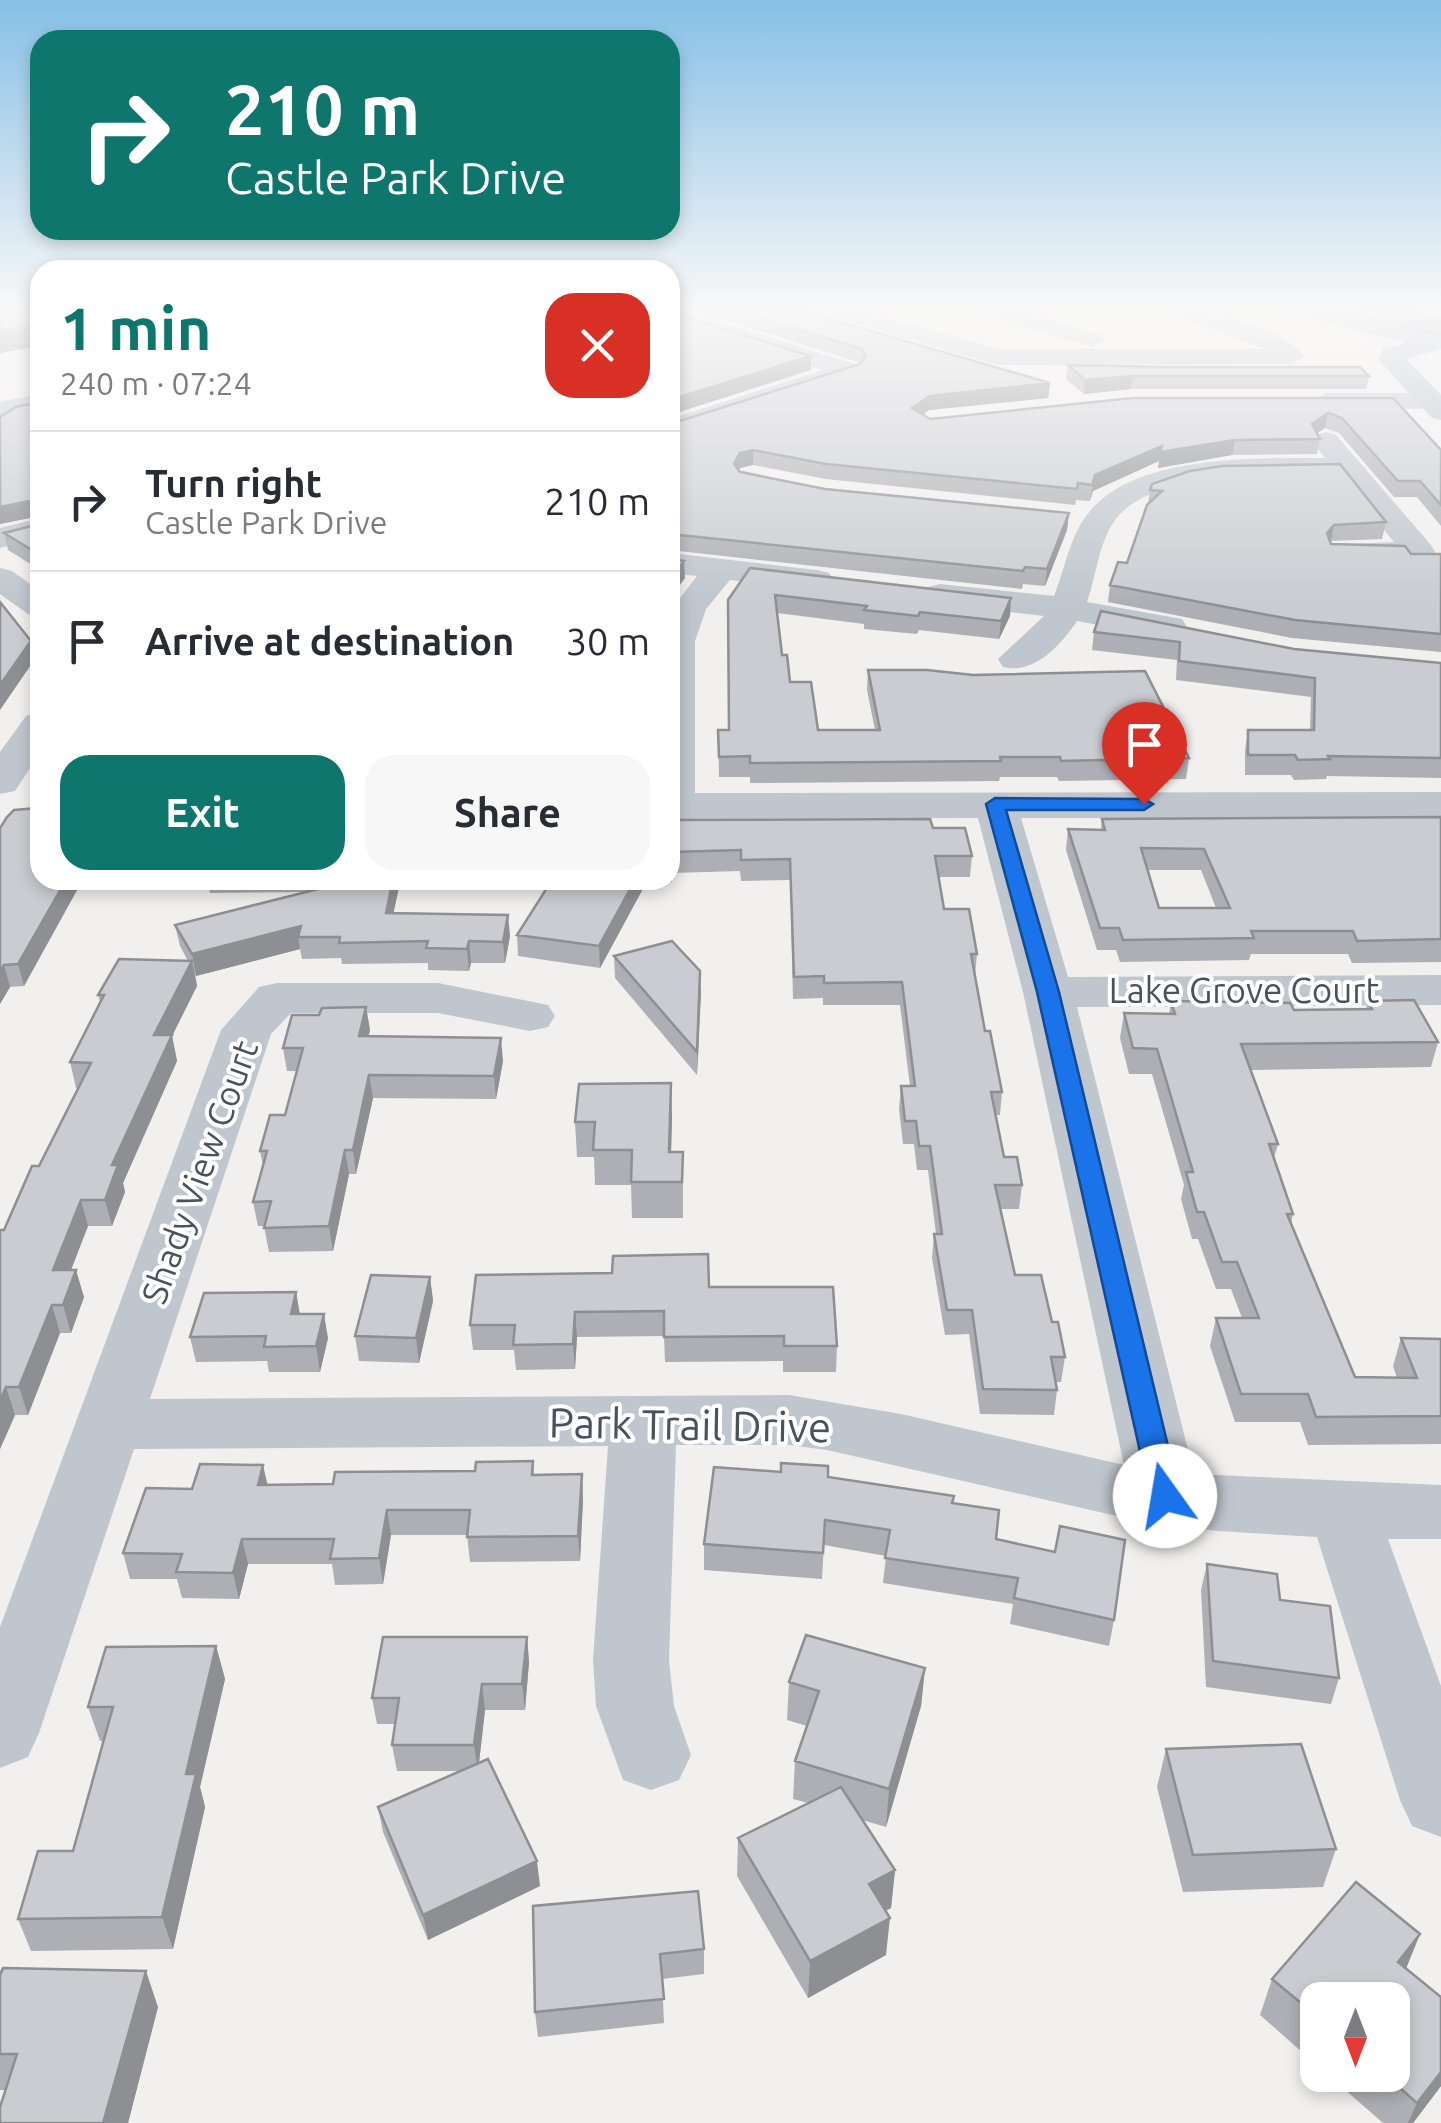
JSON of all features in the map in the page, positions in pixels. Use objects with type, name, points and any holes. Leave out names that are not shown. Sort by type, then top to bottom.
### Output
[{"type":"street","points":[[680,425],[728,409]]},
{"type":"street","points":[[1301,409],[1419,552],[1343,552]]},
{"type":"street","points":[[680,413],[700,418]]},
{"type":"street","points":[[1016,659],[1058,623],[1098,520],[1124,496],[1186,476],[1250,468],[1348,467]]},
{"type":"street","points":[[1060,516],[1098,520]]},
{"type":"street","points":[[0,538],[30,530]]},
{"type":"street","points":[[680,564],[854,584]]},
{"type":"street","points":[[680,627],[689,607],[721,570]]},
{"type":"street","points":[[0,578],[30,600]]},
{"type":"street","points":[[912,591],[1064,608],[1196,634]]},
{"type":"street","points":[[9,803],[30,749]]},
{"type":"street","points":[[995,804],[1048,992],[1165,1496]]},
{"type":"street","points":[[680,806],[1441,805]]},
{"type":"street","name":"Lake Grove Court","points":[[1048,992],[1441,990]]},
{"type":"street","name":"Shady View Court","points":[[0,1733],[247,1030],[277,998],[438,998],[530,1016]]},
{"type":"street","name":"Park Trail Drive","points":[[111,1424],[790,1420],[889,1434],[1088,1484],[1165,1496],[1242,1506],[1441,1512]]},
{"type":"street","points":[[644,1422],[631,1660],[636,1706],[651,1755]]},
{"type":"street","points":[[1344,1510],[1441,1800]]},
{"type":"building","points":[[13,409],[30,409],[30,501],[0,507],[0,417]]},
{"type":"building","points":[[717,409],[914,409],[930,419],[1026,409],[1403,409],[1441,450],[1441,505],[1420,481],[1398,481],[1342,418],[1328,413],[1312,424],[1320,439],[1235,440],[1160,452],[1162,446],[1095,475],[1092,485],[1078,483],[1077,489],[826,464],[753,450],[740,453],[734,464],[740,472],[825,489],[1069,513],[1047,569],[1025,567],[1023,571],[680,535],[680,421]]},
{"type":"building","points":[[1340,464],[1386,522],[1334,525],[1327,533],[1331,544],[1405,546],[1411,554],[1441,554],[1441,634],[1295,620],[1110,585],[1118,562],[1127,563],[1147,505],[1162,491],[1150,490],[1152,484],[1190,471],[1222,466]]},
{"type":"building","points":[[30,526],[30,549],[4,533]]},
{"type":"building","points":[[750,568],[1011,598],[1001,621],[864,610],[867,606],[775,595],[782,655],[787,655],[790,682],[811,682],[818,730],[880,730],[868,670],[973,675],[1145,671],[1189,758],[1061,761],[1060,757],[1000,757],[1001,761],[750,763],[750,756],[719,757],[718,730],[729,730],[728,600]]},
{"type":"building","points":[[0,602],[30,642],[0,685]]},
{"type":"building","points":[[1101,611],[1294,649],[1441,663],[1441,758],[1328,756],[1330,759],[1298,760],[1295,755],[1248,755],[1248,730],[1314,730],[1315,678],[1179,661],[1180,642],[1094,632]]},
{"type":"building","points":[[30,809],[30,890],[60,890],[18,964],[4,965],[0,972],[0,828],[14,810]]},
{"type":"building","points":[[1441,817],[1441,939],[1357,941],[1353,931],[1251,931],[1254,938],[1123,940],[1119,928],[1100,928],[1068,829],[1105,830],[1102,819]],"holes":[[[1141,848],[1204,849],[1230,908],[1159,908]]]},
{"type":"building","points":[[930,819],[933,828],[965,828],[972,856],[935,856],[944,909],[969,909],[977,954],[971,954],[985,1031],[990,1031],[1002,1092],[991,1092],[1004,1157],[1017,1157],[1022,1185],[995,1185],[1015,1275],[1041,1275],[1052,1322],[1058,1322],[1065,1357],[1051,1357],[1057,1390],[983,1389],[972,1310],[947,1310],[934,1234],[942,1234],[930,1146],[919,1146],[916,1121],[905,1121],[901,1086],[915,1086],[902,982],[824,983],[824,976],[794,977],[790,859],[741,860],[741,850],[680,852],[680,820]]},
{"type":"building","points":[[314,890],[391,890],[386,913],[508,915],[503,942],[469,941],[467,949],[426,948],[428,941],[339,943],[340,937],[298,937],[301,926],[192,954],[175,925]]},
{"type":"building","points":[[546,890],[630,890],[599,946],[517,935]]},
{"type":"building","points":[[672,941],[700,971],[697,1052],[614,956]]},
{"type":"building","points":[[119,959],[192,961],[154,1035],[172,1035],[112,1165],[118,1165],[105,1200],[81,1200],[53,1270],[76,1270],[63,1305],[52,1305],[19,1387],[6,1387],[0,1401],[0,1230],[4,1230],[32,1166],[39,1166],[91,1063],[70,1062],[104,995],[98,995]]},
{"type":"building","points":[[1414,1000],[1438,1042],[1241,1044],[1278,1144],[1269,1144],[1293,1214],[1287,1214],[1355,1377],[1417,1378],[1401,1338],[1441,1339],[1441,1416],[1316,1417],[1308,1394],[1241,1394],[1216,1318],[1259,1318],[1237,1262],[1222,1262],[1204,1212],[1197,1212],[1186,1172],[1193,1172],[1157,1049],[1133,1048],[1124,1013],[1175,1014],[1171,1001],[1290,1003],[1294,1010],[1372,1009],[1368,1001]]},
{"type":"building","points":[[366,1007],[359,1036],[501,1038],[494,1076],[369,1075],[353,1150],[345,1150],[329,1226],[264,1228],[271,1201],[253,1202],[267,1151],[260,1151],[270,1115],[285,1115],[303,1048],[283,1048],[292,1015],[319,1015],[322,1008]]},
{"type":"building","points":[[671,1083],[669,1152],[683,1152],[682,1182],[631,1182],[632,1150],[593,1150],[595,1122],[575,1122],[579,1084]]},
{"type":"building","points":[[708,1254],[709,1287],[833,1287],[837,1346],[784,1346],[784,1336],[664,1337],[664,1311],[575,1312],[573,1344],[513,1345],[515,1325],[470,1325],[476,1275],[612,1273],[613,1256]]},
{"type":"building","points":[[371,1275],[430,1277],[416,1338],[355,1336]]},
{"type":"building","points":[[296,1292],[291,1314],[324,1314],[316,1346],[264,1347],[266,1336],[190,1337],[204,1293]]},
{"type":"building","points":[[533,1461],[532,1475],[582,1474],[578,1536],[467,1537],[470,1510],[387,1510],[379,1558],[330,1559],[334,1539],[242,1539],[233,1573],[176,1572],[182,1554],[123,1553],[146,1488],[192,1489],[200,1464],[263,1465],[258,1485],[333,1484],[335,1472],[475,1471],[476,1462]]},
{"type":"building","points":[[781,1463],[828,1466],[828,1477],[954,1496],[952,1503],[999,1510],[996,1539],[1055,1552],[1060,1526],[1125,1540],[1114,1620],[1014,1598],[1018,1578],[885,1558],[890,1530],[825,1520],[823,1553],[704,1544],[714,1467],[781,1472]]},
{"type":"building","points":[[1207,1564],[1277,1574],[1280,1600],[1330,1606],[1339,1678],[1213,1661]]},
{"type":"building","points":[[806,1635],[925,1668],[889,1789],[795,1761],[819,1691],[789,1682]]},
{"type":"building","points":[[383,1637],[527,1637],[522,1684],[482,1684],[474,1745],[392,1745],[399,1698],[372,1698]]},
{"type":"building","points":[[216,1646],[186,1774],[196,1774],[162,1917],[18,1919],[38,1851],[73,1851],[113,1707],[88,1707],[106,1647]]},
{"type":"building","points":[[1301,1744],[1336,1849],[1193,1855],[1166,1749]]},
{"type":"building","points":[[488,1759],[537,1861],[423,1915],[378,1807]]},
{"type":"building","points":[[841,1787],[895,1870],[869,1884],[890,1918],[810,1961],[738,1838]]},
{"type":"building","points":[[1356,1882],[1420,1934],[1398,1962],[1441,1997],[1441,2072],[1417,2103],[1404,2092],[1410,2092],[1410,1982],[1300,1982],[1300,2002],[1272,1979]]},
{"type":"building","points":[[698,1891],[704,1949],[660,1954],[664,1999],[535,2012],[533,1906]]},
{"type":"building","points":[[3,1968],[146,1971],[103,2123],[0,2123],[0,2107],[17,2054],[0,2054]]},
{"type":"route","points":[[1144,804],[995,804],[1048,992],[1165,1496]]}]
